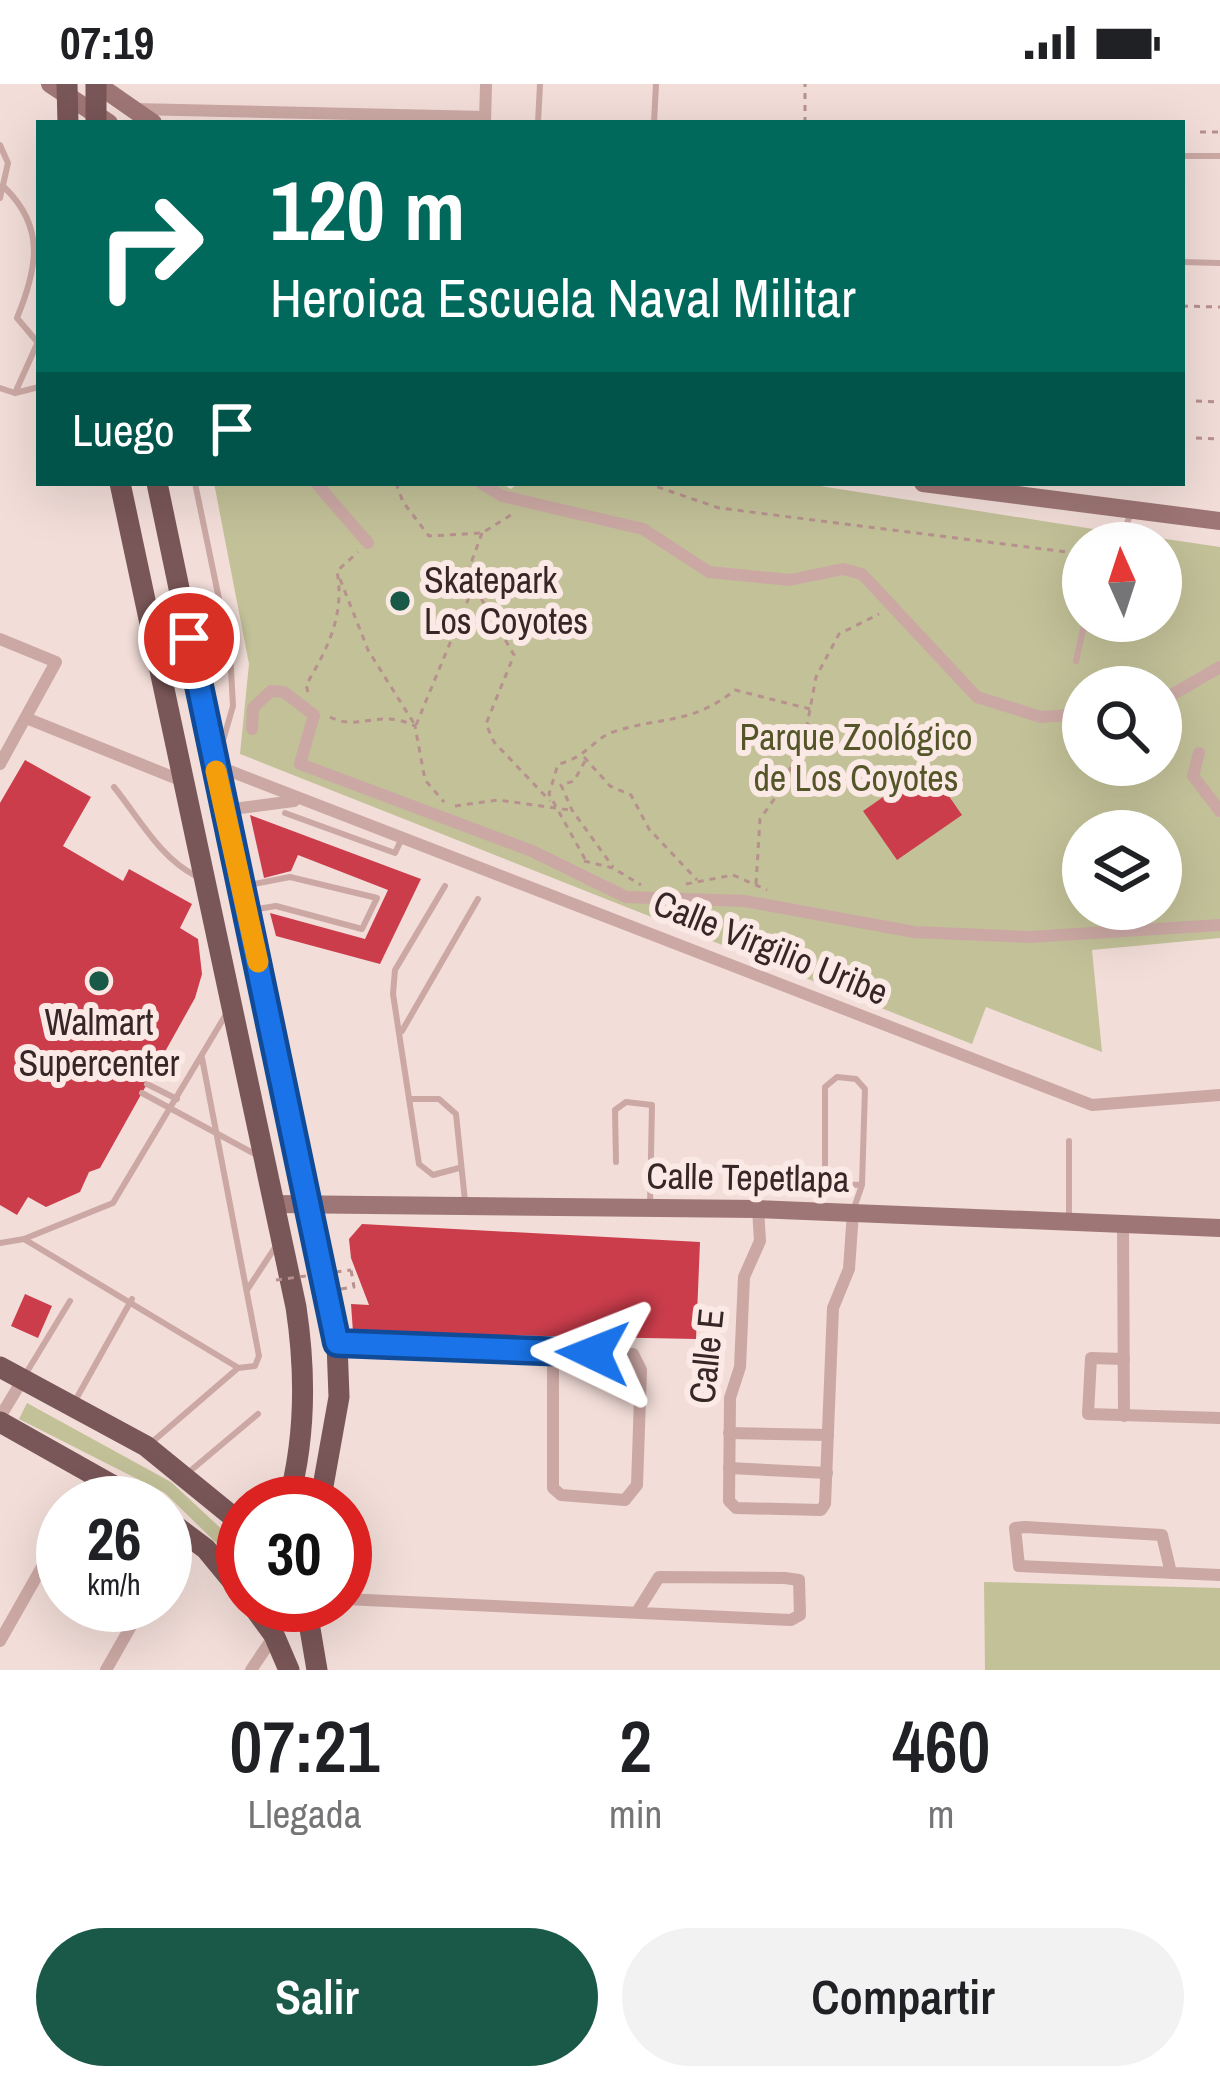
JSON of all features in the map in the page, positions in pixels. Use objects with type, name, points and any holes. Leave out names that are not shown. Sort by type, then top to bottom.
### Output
[{"type":"main road","points":[[97,84],[100,120]]},
{"type":"main road","points":[[62,88],[67,120]]},
{"type":"main road","points":[[121,486],[275,1204],[304,1380],[296,1476]]},
{"type":"main road","points":[[125,508],[159,491],[312,1205],[337,1343],[339,1397],[329,1476]]},
{"type":"main road","points":[[0,1367],[146,1446],[216,1501]]},
{"type":"main road","points":[[0,1420],[101,1476]]},
{"type":"main road","points":[[192,1538],[216,1561]]},
{"type":"main road","points":[[273,1632],[288,1669]]},
{"type":"main road","points":[[311,1632],[317,1670]]},
{"type":"street","points":[[97,84],[149,120]]},
{"type":"street","points":[[133,109],[485,120],[486,84]]},
{"type":"street","points":[[62,88],[100,120]]},
{"type":"street","points":[[319,486],[368,543]]},
{"type":"street","points":[[487,486],[518,501],[643,529],[710,572],[790,580],[843,569],[862,574],[977,697],[1042,717],[1062,716]]},
{"type":"street","points":[[945,486],[1220,521]]},
{"type":"street","points":[[0,639],[56,662],[0,764]]},
{"type":"street","points":[[1182,689],[1220,667]]},
{"type":"street","points":[[252,729],[253,708],[271,692],[284,692],[314,715],[299,764],[532,851],[626,897],[745,902],[914,932],[991,931],[1029,937],[1220,925]]},
{"type":"street","points":[[26,718],[185,782]]},
{"type":"street","points":[[1199,753],[1193,776],[1220,811]]},
{"type":"street","name":"Calle Virgilio Uribe","points":[[215,766],[1092,1106],[1220,1095]]},
{"type":"street","name":"Calle Virgilio Uribe","points":[[225,810],[308,801]]},
{"type":"street","name":"Calle Tepetlapa","points":[[275,1204],[758,1209],[1220,1228]]},
{"type":"street","name":"Calle E","points":[[758,1209],[760,1241],[742,1291],[740,1367],[729,1432],[729,1501],[736,1508],[821,1510],[827,1473]]},
{"type":"street","points":[[729,1468],[827,1473],[833,1308],[849,1269],[853,1212]]},
{"type":"street","points":[[1123,1225],[1124,1416]]},
{"type":"street","points":[[337,1343],[633,1354],[640,1359],[635,1494],[625,1500],[561,1495],[553,1488],[553,1352]]},
{"type":"street","points":[[1124,1359],[1091,1358],[1086,1407],[1095,1416],[1220,1418]]},
{"type":"street","points":[[0,1420],[23,1378]]},
{"type":"street","points":[[729,1432],[828,1435]]},
{"type":"street","points":[[1171,1573],[1162,1535],[1025,1527],[1015,1528],[1013,1535],[1018,1566],[1171,1573],[1220,1575]]},
{"type":"street","points":[[372,1600],[791,1620],[800,1615],[803,1587],[799,1580],[785,1578],[658,1576],[637,1612]]},
{"type":"street","points":[[0,1641],[36,1578]]},
{"type":"street","points":[[106,1670],[128,1632]]},
{"type":"street","points":[[251,1670],[262,1632]]},
{"type":"lane","points":[[538,120],[539,84]]},
{"type":"lane","points":[[654,120],[656,84]]},
{"type":"lane","points":[[0,146],[8,163],[0,198]]},
{"type":"lane","points":[[1185,156],[1220,157]]},
{"type":"lane","points":[[5,188],[24,206],[36,240],[32,282],[17,318],[36,342]]},
{"type":"lane","points":[[1185,262],[1220,263]]},
{"type":"lane","points":[[15,393],[36,348]]},
{"type":"lane","points":[[0,388],[15,393],[36,388]]},
{"type":"lane","points":[[196,486],[230,652],[233,706],[215,766]]},
{"type":"lane","points":[[1127,522],[1132,512]]},
{"type":"lane","points":[[1076,661],[1080,642]]},
{"type":"lane","points":[[115,787],[179,868],[206,882]]},
{"type":"lane","points":[[285,813],[395,853],[403,836]]},
{"type":"lane","points":[[242,886],[290,877],[377,898],[362,929],[277,906],[247,911]]},
{"type":"lane","points":[[445,886],[395,970],[409,1099],[424,1172],[459,1168]]},
{"type":"lane","points":[[401,1034],[478,899]]},
{"type":"lane","points":[[0,1243],[24,1239],[113,1203],[232,1002]]},
{"type":"lane","points":[[146,1446],[238,1368],[255,1366],[259,1355],[202,1058]]},
{"type":"lane","points":[[853,1212],[862,1185],[865,1089],[856,1078],[837,1077],[825,1087],[825,1172],[833,1184],[862,1185]]},
{"type":"lane","points":[[147,1084],[177,1100]]},
{"type":"lane","points":[[142,1093],[221,1139],[265,1158]]},
{"type":"lane","points":[[409,1099],[439,1099],[456,1114],[465,1205]]},
{"type":"lane","points":[[616,1162],[615,1110],[626,1102],[652,1105],[650,1209]]},
{"type":"lane","points":[[1069,1141],[1069,1222]]},
{"type":"lane","points":[[247,1290],[281,1238]]},
{"type":"lane","points":[[24,1239],[132,1299],[238,1368]]},
{"type":"lane","points":[[73,1404],[132,1299]]},
{"type":"lane","points":[[23,1378],[70,1301]]},
{"type":"lane","points":[[186,1474],[258,1414]]},
{"type":"path","points":[[805,84],[805,120]]},
{"type":"path","points":[[1200,132],[1220,133]]},
{"type":"path","points":[[1185,306],[1220,307]]},
{"type":"path","points":[[1196,401],[1220,402]]},
{"type":"path","points":[[1196,438],[1220,439]]},
{"type":"path","points":[[397,486],[403,502],[429,536],[482,533],[518,510],[518,501]]},
{"type":"path","points":[[655,486],[719,508],[1062,551]]},
{"type":"path","points":[[482,533],[467,574],[507,635],[514,655],[486,724],[494,742],[555,806],[587,862],[600,873]]},
{"type":"path","points":[[337,571],[368,543]]},
{"type":"path","points":[[310,696],[306,685],[334,634],[341,595],[337,571]]},
{"type":"path","points":[[337,571],[368,650],[416,726],[425,780],[466,819]]},
{"type":"path","points":[[416,726],[473,587]]},
{"type":"path","points":[[756,884],[760,819],[782,788],[810,709],[816,677],[839,634],[868,616],[892,611]]},
{"type":"path","points":[[613,868],[572,810],[562,785],[574,782],[585,758],[612,732],[690,718],[735,690],[810,709]]},
{"type":"path","points":[[319,711],[343,724],[391,714],[416,726]]},
{"type":"path","points":[[555,806],[550,784],[558,764],[585,758]]},
{"type":"path","points":[[585,758],[610,786],[631,795],[649,829],[697,880]]},
{"type":"path","points":[[451,808],[498,800],[572,810]]},
{"type":"path","points":[[568,856],[613,868],[660,890]]},
{"type":"path","points":[[681,886],[733,874],[798,911]]},
{"type":"path","points":[[276,1280],[351,1270],[354,1287],[328,1292]]},
{"type":"green space","name":"Parque Zoológico de Los Coyotes","points":[[215,486],[820,486],[1062,524],[1062,642],[1182,642],[1182,541],[1220,547],[1220,938],[1092,950],[1102,1052],[986,1007],[972,1044],[240,754],[249,664]]},
{"type":"green space","points":[[27,1403],[160,1476],[131,1476],[19,1419]]},
{"type":"green space","points":[[192,1502],[216,1524],[216,1543],[192,1519]]},
{"type":"green space","points":[[984,1582],[1220,1588],[1220,1670],[985,1670]]},
{"type":"building","points":[[458,575],[466,586],[460,597],[448,598],[441,588],[447,576]]},
{"type":"building","name":"Walmart Supercenter","points":[[25,760],[91,797],[63,846],[123,881],[129,869],[192,904],[180,928],[198,939],[202,974],[195,998],[100,1168],[89,1172],[80,1192],[46,1207],[28,1197],[17,1215],[0,1205],[0,803]]},
{"type":"building","points":[[928,766],[962,815],[897,860],[863,811]]},
{"type":"building","points":[[250,815],[421,879],[380,964],[276,936],[270,913],[365,939],[388,890],[298,855],[291,871],[264,878]]},
{"type":"building","points":[[362,1224],[700,1242],[696,1339],[353,1332],[351,1304],[369,1305],[349,1239]]},
{"type":"building","points":[[25,1294],[52,1306],[38,1338],[11,1326]]},
{"type":"slow traffic","points":[[216,771],[258,962]]},
{"type":"place","name":"Skatepark Los Coyotes","points":[[400,601]]},
{"type":"place","name":"Walmart Supercenter","points":[[99,981]]},
{"type":"route","points":[[189,638],[312,1205],[337,1343],[593,1353]]}]
